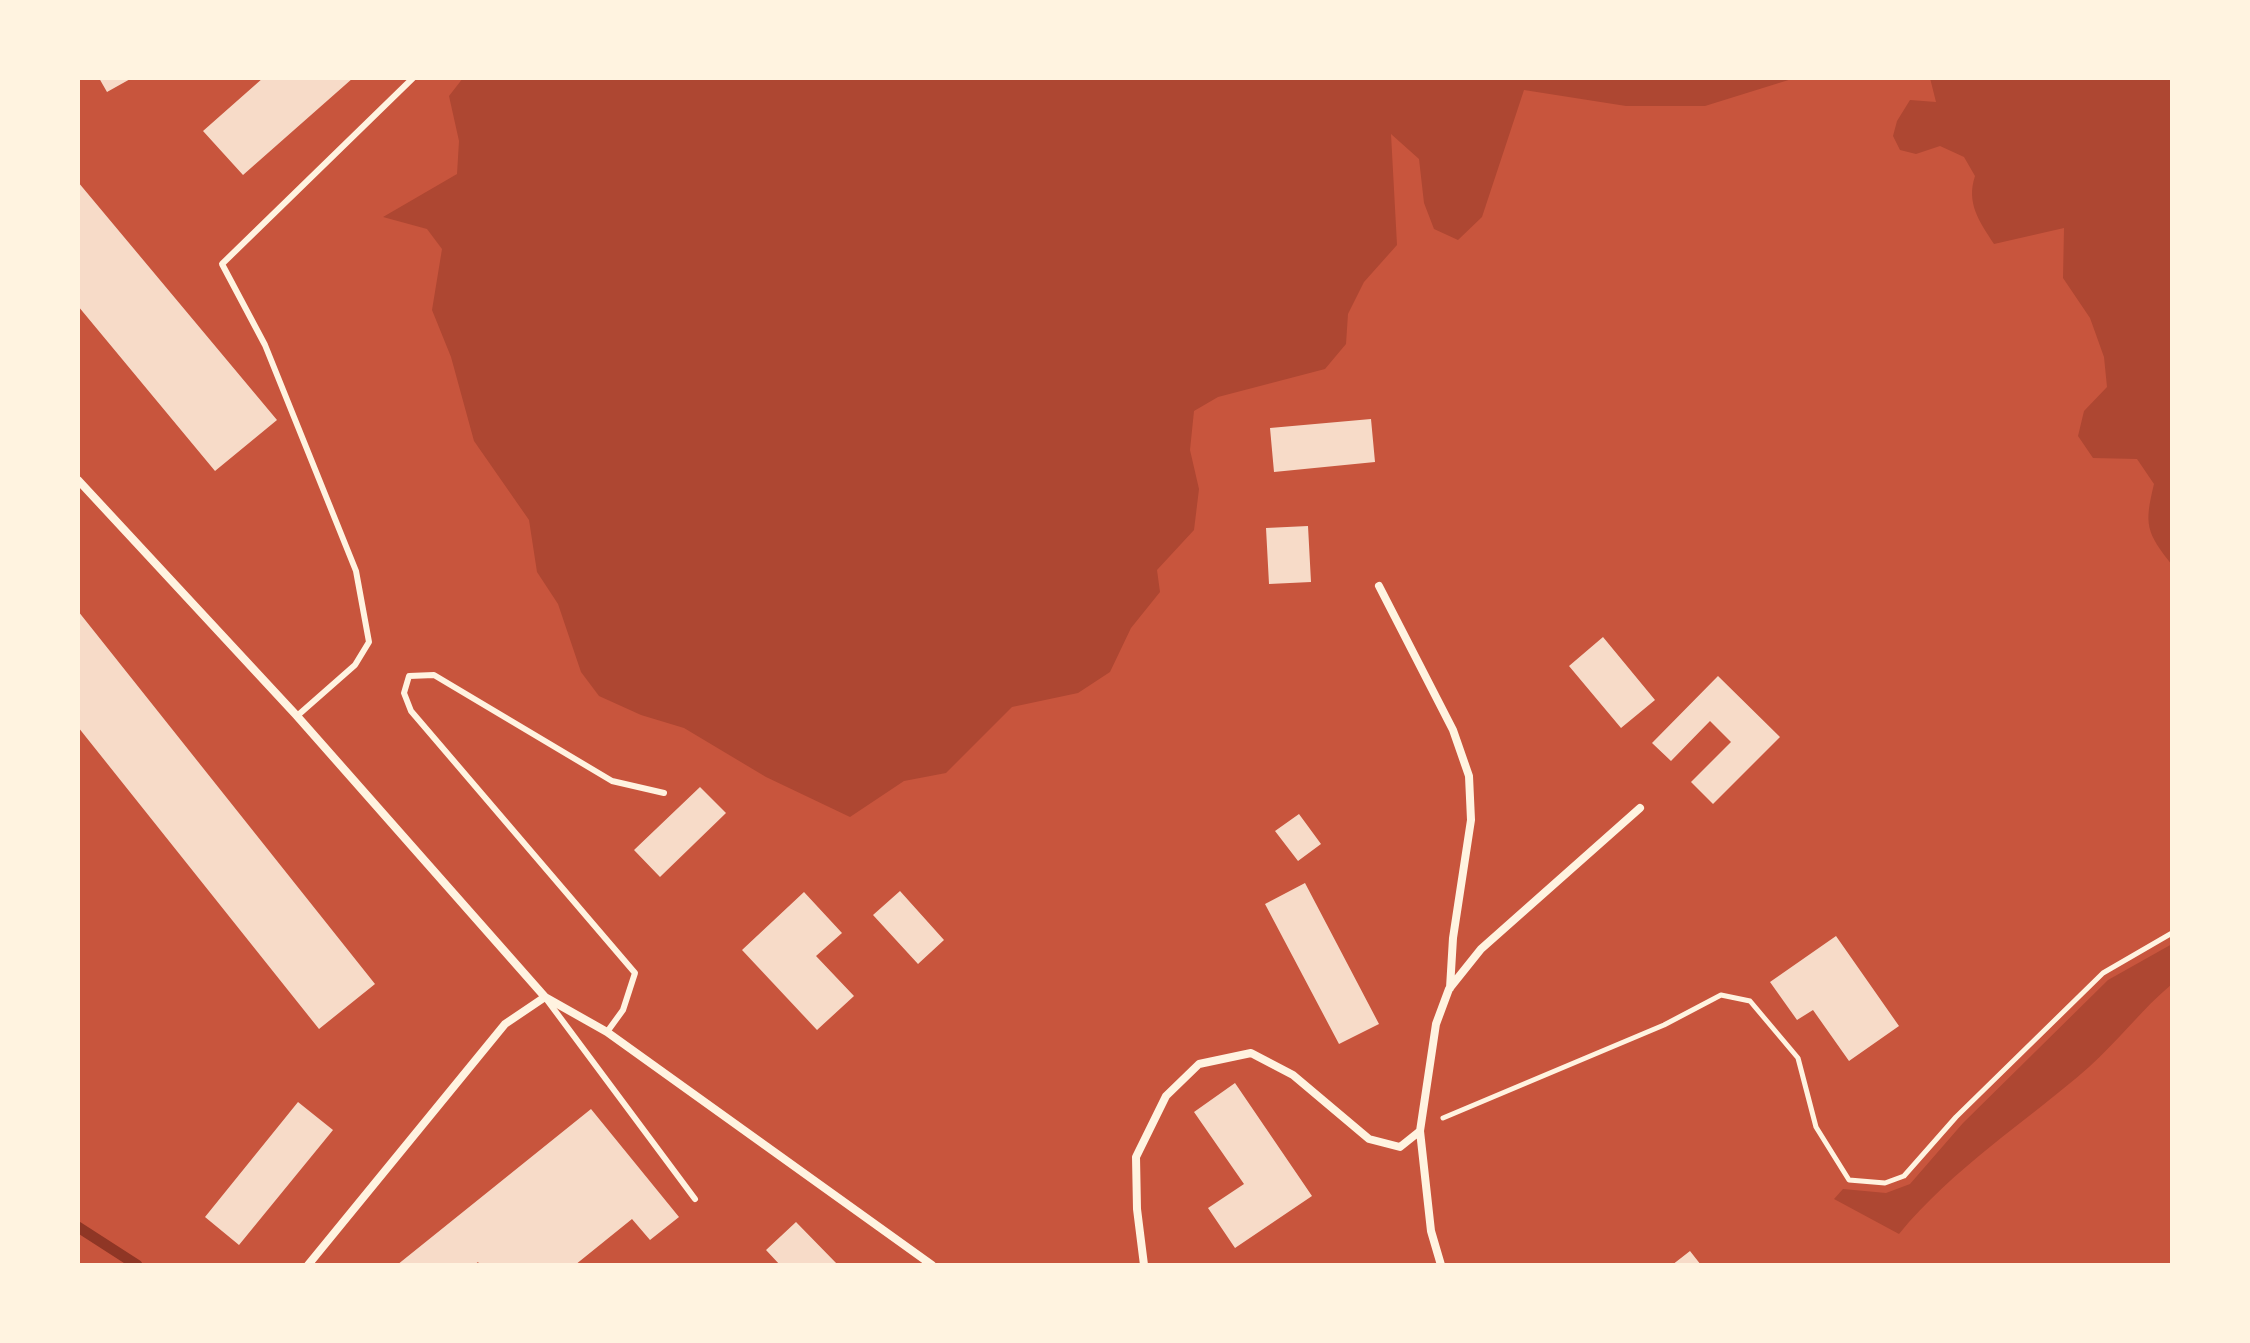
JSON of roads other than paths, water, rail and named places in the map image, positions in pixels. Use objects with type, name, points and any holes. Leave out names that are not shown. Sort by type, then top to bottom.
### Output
[{"type":"street","points":[[78,480],[297,716],[545,997],[607,1032],[932,1265]]},
{"type":"street","points":[[1379,586],[1453,730],[1469,776],[1471,820],[1453,938],[1449,989],[1436,1024],[1420,1131],[1431,1231],[1441,1265]]},
{"type":"street","points":[[1449,989],[1481,949],[1640,808]]},
{"type":"street","points":[[308,1265],[505,1024],[545,997]]},
{"type":"street","points":[[1144,1265],[1137,1209],[1136,1157],[1166,1096],[1199,1064],[1251,1053],[1293,1075],[1369,1139],[1400,1147],[1420,1131]]},
{"type":"lane","points":[[297,716],[355,665],[369,642],[356,571],[265,345],[222,264],[413,78]]},
{"type":"lane","points":[[607,1032],[623,1010],[635,973],[411,711],[404,693],[409,676],[434,675],[612,781],[664,793]]},
{"type":"lane","points":[[545,997],[695,1199]]},
{"type":"waterway","points":[[78,1227],[137,1265]]}]
